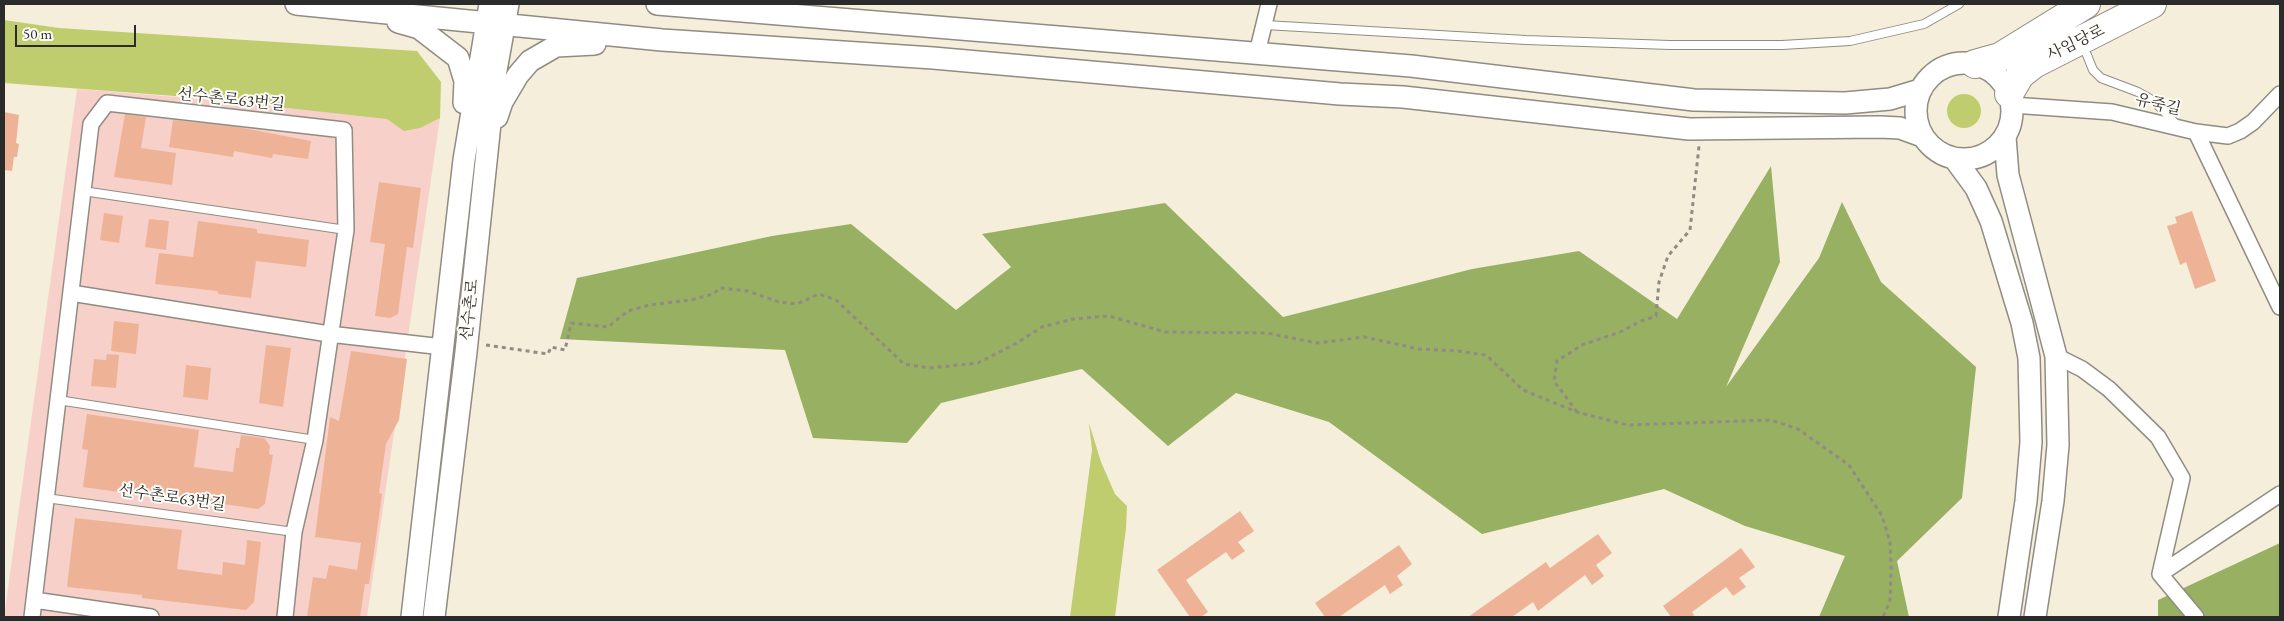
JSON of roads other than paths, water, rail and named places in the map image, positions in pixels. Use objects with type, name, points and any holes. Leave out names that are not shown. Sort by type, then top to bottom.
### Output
[{"type":"highway","name":"사임당로","points":[[1975,64],[2000,57],[2086,4]]},
{"type":"highway","name":"사임당로","points":[[2010,99],[2020,75],[2034,64],[2152,4]]},
{"type":"street","points":[[296,4],[350,10],[494,17],[662,40],[933,58],[1340,94],[1403,97],[1700,129],[1900,128],[1922,136],[1936,150],[1954,158],[1969,159],[1983,155],[1995,148],[2005,137],[2011,123],[2010,99],[2004,84],[1994,73],[1975,64],[1953,64],[1939,69],[1928,78],[1920,90],[1915,113],[1922,136]]},
{"type":"street","name":"선수촌로","points":[[412,617],[464,160],[494,17],[508,4]]},
{"type":"street","points":[[662,4],[1411,66],[1694,100],[1845,103],[1890,99],[1920,90]]},
{"type":"street","points":[[1257,53],[1269,4]]},
{"type":"street","points":[[350,10],[419,28],[458,58],[464,81],[464,160]]},
{"type":"street","name":"선수촌로","points":[[434,617],[495,76],[494,17]]},
{"type":"street","points":[[488,141],[502,102],[518,75],[530,61],[556,46],[662,40]]},
{"type":"street","name":"유죽길","points":[[2010,99],[2112,112],[2196,132],[2228,136],[2240,131],[2280,94]]},
{"type":"street","name":"선수촌로63번길","points":[[32,617],[91,124],[107,103],[344,130],[346,230],[329,334],[315,440],[294,532],[285,617]]},
{"type":"street","points":[[2196,132],[2280,307]]},
{"type":"street","points":[[2005,137],[2008,174],[2056,356],[2058,445],[2053,501],[2035,617]]},
{"type":"street","points":[[1954,158],[1976,188],[1991,222],[2022,323],[2029,358],[2031,409],[2029,471],[2009,617]]},
{"type":"street","points":[[71,293],[329,334],[443,347]]},
{"type":"street","points":[[2056,356],[2082,369],[2109,389],[2158,437],[2182,478],[2160,574]]},
{"type":"street","points":[[2160,574],[2280,494]]},
{"type":"street","points":[[2160,574],[2196,617]]},
{"type":"street","points":[[34,600],[151,617]]},
{"type":"lane","points":[[1265,25],[1536,40],[1670,45],[1782,45],[1850,41],[1924,24],[1959,4]]},
{"type":"lane","points":[[2087,55],[2093,70],[2100,78],[2154,100],[2180,128]]},
{"type":"lane","points":[[83,191],[346,230]]},
{"type":"lane","points":[[58,400],[315,440]]},
{"type":"lane","name":"선수촌로63번길","points":[[46,498],[294,532]]}]
